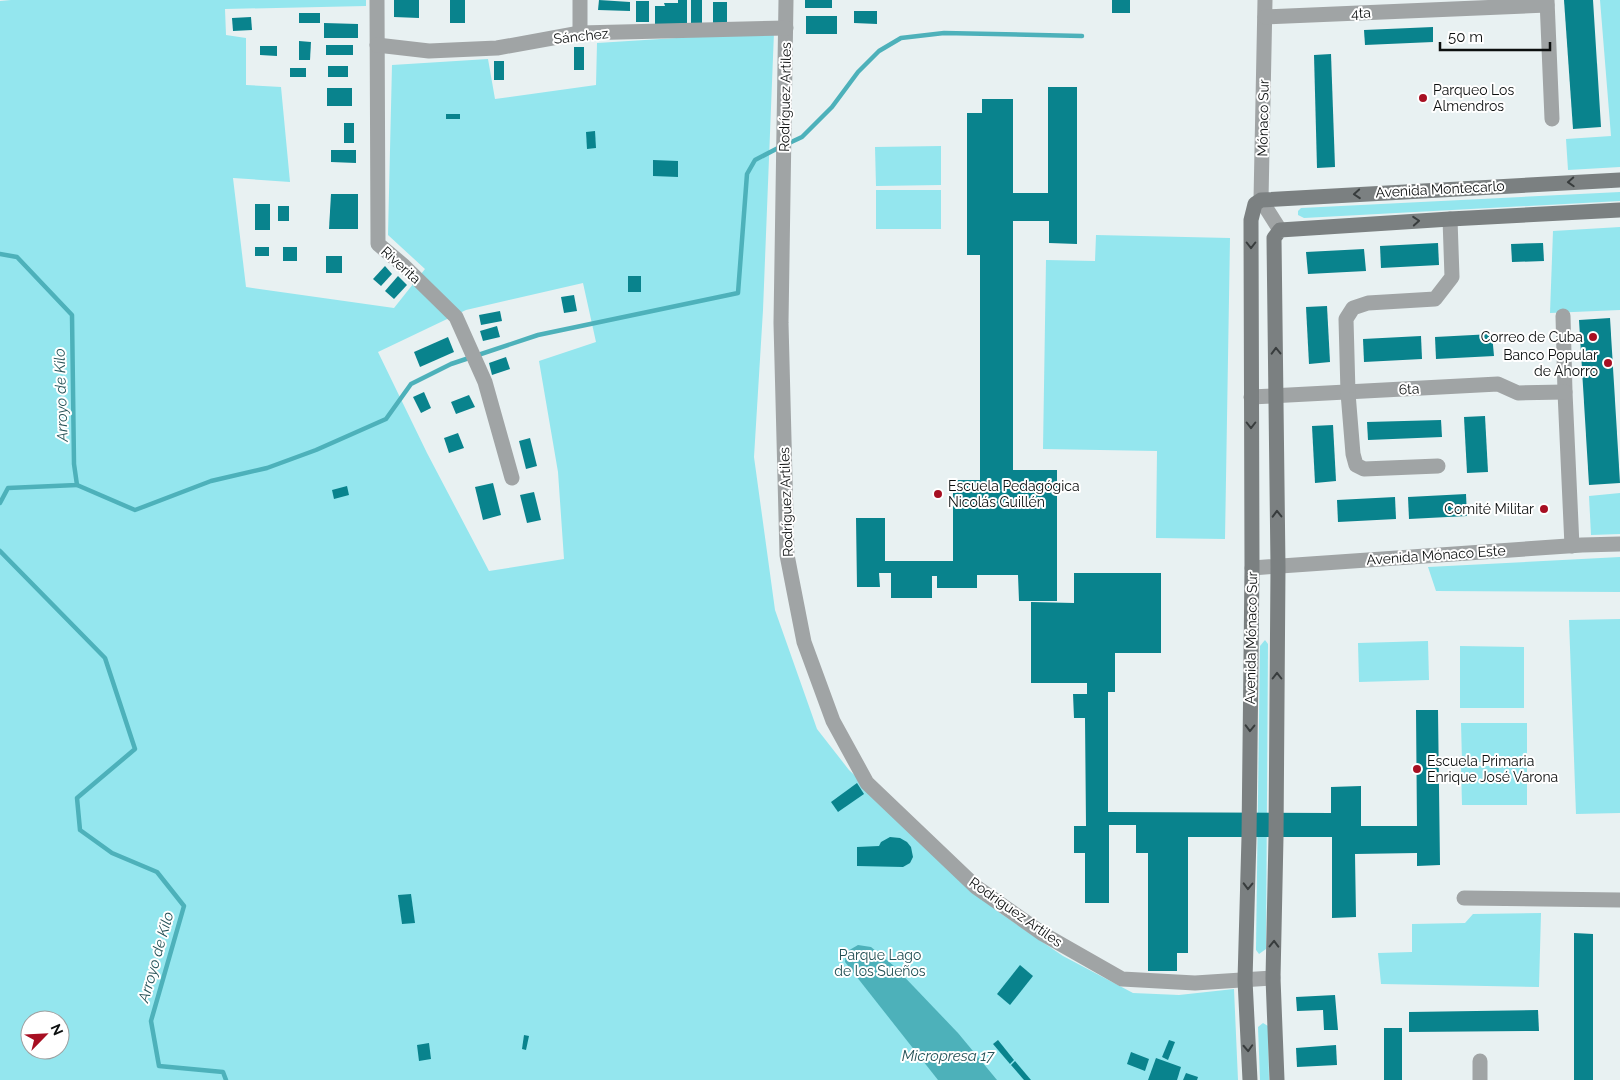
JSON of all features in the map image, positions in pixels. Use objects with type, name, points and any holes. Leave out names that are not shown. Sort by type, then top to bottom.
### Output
[{"type":"main road","name":"Avenida Montecarlo","points":[[1261,200],[1620,180]]},
{"type":"main road","name":"Avenida Mónaco Sur","points":[[1250,1080],[1245,980],[1249,837],[1252,568],[1251,220],[1255,204],[1261,200]]},
{"type":"main road","points":[[1280,230],[1620,210]]},
{"type":"main road","name":"Avenida Mónaco Sur","points":[[1277,1080],[1273,978],[1278,567],[1274,238],[1280,230]]},
{"type":"street","name":"Riverita","points":[[377,0],[378,244],[404,266],[456,317],[485,382],[512,478]]},
{"type":"street","points":[[580,0],[580,33]]},
{"type":"street","name":"Rodríguez Artiles","points":[[786,0],[780,323],[787,555],[804,642],[833,721],[867,783],[976,887],[1043,934],[1122,979],[1195,983],[1273,978]]},
{"type":"street","name":"Mónaco Sur","points":[[1261,200],[1264,0]]},
{"type":"street","points":[[1547,2],[1552,118]]},
{"type":"street","name":"4ta","points":[[1265,17],[1547,2]]},
{"type":"street","name":"Sánchez","points":[[377,45],[429,50],[497,48],[580,33],[786,28]]},
{"type":"street","points":[[1261,200],[1280,230]]},
{"type":"street","points":[[1438,466],[1364,469],[1356,465],[1353,454],[1348,393],[1346,319],[1353,308],[1368,303],[1435,299],[1452,277],[1450,219]]},
{"type":"street","points":[[1563,316],[1572,546]]},
{"type":"street","name":"6ta","points":[[1251,397],[1498,384],[1518,393],[1565,392]]},
{"type":"street","name":"Avenida Mónaco Este","points":[[1252,568],[1620,544]]},
{"type":"street","points":[[1464,898],[1620,900]]},
{"type":"street","points":[[1480,1062],[1480,1080]]},
{"type":"green space","name":"Parque Lago de los Sueños","points":[[366,0],[366,6],[225,9],[226,35],[246,38],[246,85],[281,87],[290,182],[233,178],[246,287],[394,308],[425,269],[388,235],[392,65],[488,59],[495,99],[596,85],[597,43],[774,32],[763,310],[754,457],[775,610],[817,729],[849,770],[1000,913],[1063,956],[1133,993],[1179,995],[1234,989],[1238,1080],[0,1080],[0,1]],"holes":[[[583,283],[596,342],[539,361],[558,472],[564,559],[489,571],[427,453],[378,352],[466,310]]]},
{"type":"green space","points":[[1600,0],[1620,0],[1620,167],[1568,170],[1566,139],[1611,136]]},
{"type":"green space","points":[[941,146],[941,185],[876,186],[875,147]]},
{"type":"green space","points":[[876,190],[941,190],[941,229],[876,229]]},
{"type":"green space","points":[[1620,192],[1620,201],[1304,218],[1298,215],[1298,211],[1301,208]]},
{"type":"green space","points":[[1620,227],[1620,310],[1550,313],[1553,231]]},
{"type":"green space","points":[[1096,235],[1230,238],[1225,539],[1156,538],[1157,451],[1043,449],[1046,260],[1095,261]]},
{"type":"green space","points":[[1620,493],[1620,534],[1591,535],[1589,496]]},
{"type":"green space","points":[[1620,557],[1620,592],[1436,591],[1428,567]]},
{"type":"green space","points":[[1620,619],[1620,813],[1576,814],[1569,620]]},
{"type":"green space","points":[[1265,640],[1268,644],[1266,949],[1259,954],[1256,950],[1260,646]]},
{"type":"green space","points":[[1428,641],[1429,680],[1359,682],[1358,643]]},
{"type":"green space","points":[[1460,646],[1524,647],[1524,708],[1460,708]]},
{"type":"green space","points":[[1461,723],[1527,723],[1527,762],[1462,762]]},
{"type":"green space","points":[[1461,766],[1527,766],[1527,805],[1462,805]]},
{"type":"green space","points":[[1541,913],[1539,987],[1381,984],[1378,953],[1412,952],[1412,924],[1465,923],[1473,914]]},
{"type":"green space","points":[[1263,1023],[1268,1026],[1269,1080],[1260,1080],[1258,1027]]},
{"type":"water","name":"Micropresa 17","points":[[858,945],[871,947],[894,966],[958,1033],[997,1080],[938,1080],[845,962],[846,952]]},
{"type":"building","points":[[394,0],[419,0],[419,18],[394,17]]},
{"type":"building","points":[[450,0],[465,0],[465,23],[450,23]]},
{"type":"building","points":[[599,0],[630,2],[630,11],[598,10]]},
{"type":"building","points":[[678,0],[687,0],[687,23],[655,27],[655,6],[665,6],[664,3],[678,3]]},
{"type":"building","points":[[691,0],[702,0],[702,28],[691,28]]},
{"type":"building","points":[[805,0],[832,0],[832,8],[805,8]]},
{"type":"building","points":[[1112,0],[1130,0],[1130,13],[1112,13]]},
{"type":"building","points":[[1564,0],[1593,0],[1601,127],[1573,129]]},
{"type":"building","points":[[636,1],[649,1],[649,22],[636,22]]},
{"type":"building","points":[[713,2],[727,2],[727,25],[713,25]]},
{"type":"building","points":[[854,11],[877,11],[877,24],[854,23]]},
{"type":"building","points":[[299,13],[320,13],[320,23],[299,23]]},
{"type":"building","points":[[806,16],[837,16],[837,34],[806,34]]},
{"type":"building","points":[[251,17],[252,30],[233,31],[232,18]]},
{"type":"building","points":[[324,23],[358,24],[358,38],[324,38]]},
{"type":"building","points":[[1433,27],[1433,42],[1365,45],[1364,30]]},
{"type":"building","points":[[299,41],[311,42],[310,60],[299,60]]},
{"type":"building","points":[[326,45],[353,45],[353,55],[326,55]]},
{"type":"building","points":[[260,46],[277,46],[277,56],[260,55]]},
{"type":"building","points":[[574,47],[584,47],[584,70],[574,70]]},
{"type":"building","points":[[1331,54],[1335,167],[1317,168],[1314,55]]},
{"type":"building","points":[[494,61],[504,61],[504,80],[494,80]]},
{"type":"building","points":[[328,66],[348,66],[348,77],[328,77]]},
{"type":"building","points":[[290,68],[306,68],[306,77],[290,77]]},
{"type":"building","points":[[1048,87],[1077,87],[1077,244],[1049,243],[1049,221],[1013,221],[1013,470],[1057,470],[1057,601],[1019,601],[1018,575],[977,575],[977,588],[937,588],[937,576],[932,576],[932,598],[891,598],[891,573],[879,573],[880,587],[857,587],[856,518],[885,518],[885,561],[953,561],[953,480],[980,480],[980,255],[967,255],[967,113],[982,113],[982,99],[1013,99],[1013,193],[1048,193]]},
{"type":"building","points":[[327,88],[352,88],[352,106],[327,106]]},
{"type":"building","points":[[446,114],[460,114],[460,119],[446,119]]},
{"type":"building","points":[[344,123],[354,123],[354,143],[344,143]]},
{"type":"building","points":[[595,131],[596,148],[587,149],[586,132]]},
{"type":"building","points":[[331,150],[356,150],[356,163],[331,162]]},
{"type":"building","points":[[653,160],[678,161],[678,177],[653,176]]},
{"type":"building","points":[[331,194],[358,194],[358,229],[329,229]]},
{"type":"building","points":[[255,204],[270,204],[270,230],[255,230]]},
{"type":"building","points":[[278,206],[289,206],[289,221],[278,221]]},
{"type":"building","points":[[1438,243],[1439,265],[1381,268],[1380,246]]},
{"type":"building","points":[[1543,243],[1544,261],[1512,262],[1511,244]]},
{"type":"building","points":[[255,247],[269,247],[269,256],[255,256]]},
{"type":"building","points":[[283,247],[297,247],[297,261],[283,261]]},
{"type":"building","points":[[1364,249],[1366,271],[1308,274],[1306,252]]},
{"type":"building","points":[[326,256],[342,256],[342,273],[326,273]]},
{"type":"building","points":[[385,266],[392,274],[381,286],[373,279]]},
{"type":"building","points":[[398,276],[407,285],[394,299],[385,291]]},
{"type":"building","points":[[628,276],[641,276],[641,292],[628,292]]},
{"type":"building","points":[[574,295],[577,311],[564,313],[561,297]]},
{"type":"building","points":[[1327,306],[1330,362],[1309,364],[1306,307]]},
{"type":"building","points":[[500,311],[502,321],[481,325],[479,315]]},
{"type":"building","points":[[1610,318],[1620,483],[1589,485],[1579,320]]},
{"type":"building","points":[[497,326],[500,337],[483,341],[480,331]]},
{"type":"building","points":[[1492,334],[1494,356],[1436,359],[1435,337]]},
{"type":"building","points":[[1421,336],[1422,359],[1364,362],[1363,339]]},
{"type":"building","points":[[448,337],[454,352],[420,367],[414,352]]},
{"type":"building","points":[[506,357],[510,369],[492,375],[489,363]]},
{"type":"building","points":[[424,392],[431,408],[421,413],[413,397]]},
{"type":"building","points":[[469,395],[475,407],[456,414],[451,402]]},
{"type":"building","points":[[1485,416],[1488,472],[1467,473],[1464,417]]},
{"type":"building","points":[[1441,420],[1442,437],[1368,440],[1367,422]]},
{"type":"building","points":[[1333,425],[1336,481],[1315,483],[1312,426]]},
{"type":"building","points":[[458,433],[464,448],[449,453],[444,438]]},
{"type":"building","points":[[530,438],[537,466],[526,469],[519,441]]},
{"type":"building","points":[[493,483],[501,515],[483,520],[475,487]]},
{"type":"building","points":[[347,486],[349,495],[334,499],[332,490]]},
{"type":"building","points":[[534,492],[541,520],[527,523],[520,495]]},
{"type":"building","points":[[1466,494],[1467,516],[1409,519],[1408,497]]},
{"type":"building","points":[[1395,497],[1396,519],[1338,522],[1337,500]]},
{"type":"building","points":[[1074,573],[1161,573],[1161,653],[1115,653],[1115,692],[1108,692],[1108,812],[1331,813],[1331,787],[1361,786],[1361,826],[1417,826],[1416,710],[1438,710],[1440,865],[1417,866],[1417,853],[1355,854],[1356,917],[1332,918],[1332,837],[1188,837],[1188,953],[1177,953],[1177,971],[1148,971],[1148,853],[1136,853],[1136,825],[1109,825],[1109,903],[1085,903],[1085,853],[1074,853],[1074,826],[1086,826],[1085,718],[1074,718],[1073,694],[1087,694],[1087,683],[1031,683],[1031,602],[1074,603]]},
{"type":"building","points":[[857,783],[864,794],[838,812],[831,802]]},
{"type":"building","points":[[890,837],[900,838],[911,847],[913,857],[910,863],[903,867],[857,866],[857,847],[879,846],[881,842]]},
{"type":"building","points":[[411,894],[415,923],[402,924],[398,895]]},
{"type":"building","points":[[1574,933],[1593,934],[1593,1080],[1574,1080]]},
{"type":"building","points":[[1020,965],[1033,976],[1010,1005],[997,994]]},
{"type":"building","points":[[1335,995],[1338,1030],[1324,1030],[1323,1010],[1297,1011],[1296,997]]},
{"type":"building","points":[[1538,1010],[1539,1031],[1409,1032],[1409,1012]]},
{"type":"building","points":[[1384,1028],[1402,1028],[1402,1080],[1384,1080]]},
{"type":"building","points":[[524,1035],[529,1036],[526,1050],[522,1049]]},
{"type":"building","points":[[998,1040],[1014,1060],[1010,1064],[993,1044]]},
{"type":"building","points":[[1169,1040],[1175,1042],[1168,1060],[1162,1057]]},
{"type":"building","points":[[429,1043],[431,1059],[419,1061],[417,1045]]},
{"type":"building","points":[[1336,1045],[1337,1065],[1297,1067],[1296,1048]]},
{"type":"building","points":[[1131,1052],[1149,1059],[1145,1071],[1127,1064]]},
{"type":"building","points":[[1156,1058],[1181,1067],[1177,1080],[1148,1080]]},
{"type":"building","points":[[1015,1061],[1031,1080],[1024,1080],[1011,1065]]},
{"type":"building","points":[[1186,1073],[1198,1077],[1197,1080],[1183,1080]]},
{"type":"waterway","points":[[787,144],[802,137],[832,107],[858,72],[879,51],[901,38],[944,33],[1082,36]]},
{"type":"waterway","points":[[77,485],[135,510],[211,481],[267,468],[316,450],[386,419],[411,384],[451,364],[538,335],[738,293],[747,174],[755,160],[780,147]]},
{"type":"waterway","name":"Arroyo de Kilo","points":[[0,254],[17,257],[72,315],[74,464],[77,485],[8,488],[0,503]]},
{"type":"waterway","name":"Arroyo de Kilo","points":[[0,551],[105,658],[135,749],[77,798],[80,830],[112,853],[157,872],[184,906],[151,1021],[159,1066],[223,1072],[226,1080]]},
{"type":"place","name":"Parqueo Los Almendros","points":[[1423,98]]},
{"type":"place","name":"Correo de Cuba","points":[[1593,337]]},
{"type":"place","name":"Banco Popular de Ahorro","points":[[1608,363]]},
{"type":"place","name":"Escuela Pedagógica Nicolás Guillén","points":[[938,494]]},
{"type":"place","name":"Comité Militar","points":[[1544,509]]},
{"type":"place","name":"Escuela Primaria Enrique José Varona","points":[[1417,769]]}]
